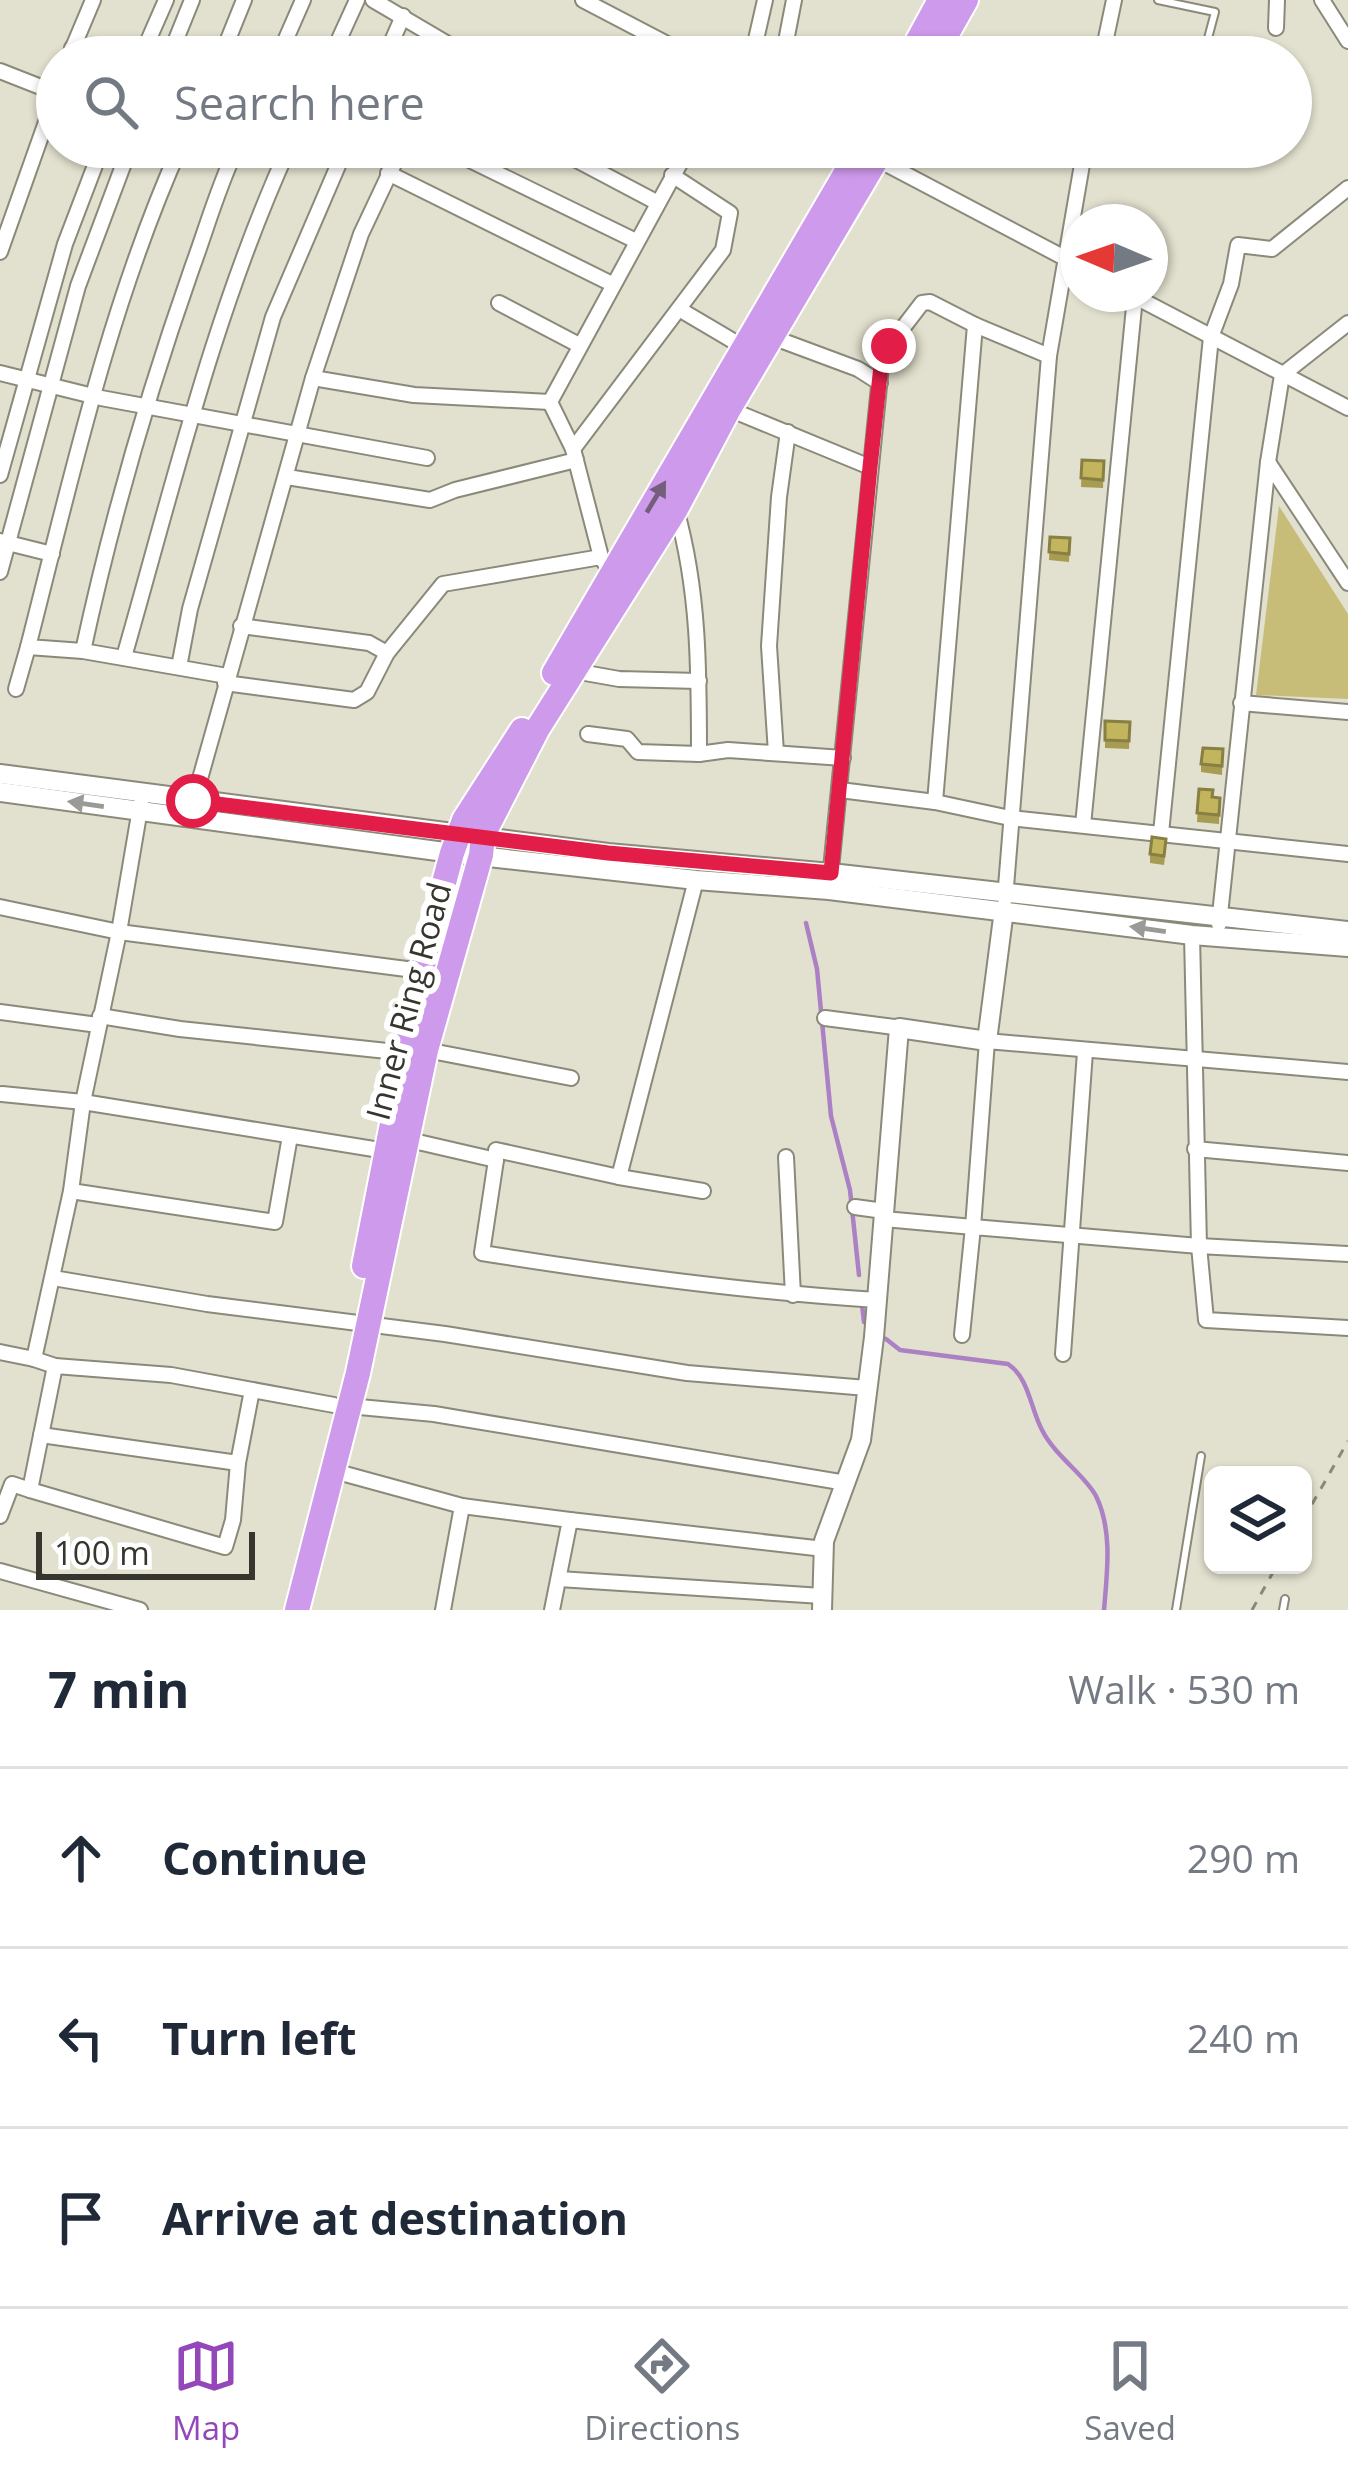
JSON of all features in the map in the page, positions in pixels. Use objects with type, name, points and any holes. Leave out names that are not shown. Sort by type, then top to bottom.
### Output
[{"type":"highway","points":[[921,36],[940,0]]},
{"type":"highway","points":[[946,36],[966,0]]},
{"type":"highway","name":"Inner Ring Road","points":[[416,1052],[422,971],[469,844],[606,565],[731,340],[855,168]]},
{"type":"highway","name":"Inner Ring Road","points":[[280,1610],[342,1406],[416,1052],[469,844],[676,509],[859,168]]},
{"type":"highway","name":"Inner Ring Road","points":[[297,1610],[334,1472],[342,1406]]},
{"type":"street","points":[[77,36],[93,0]]},
{"type":"street","points":[[150,36],[166,0]]},
{"type":"street","points":[[177,36],[192,0]]},
{"type":"street","points":[[229,36],[244,0]]},
{"type":"street","points":[[288,36],[304,0]]},
{"type":"street","points":[[341,36],[357,0]]},
{"type":"street","points":[[373,0],[428,36]]},
{"type":"street","points":[[584,0],[652,36]]},
{"type":"street","points":[[757,36],[765,0]]},
{"type":"street","points":[[787,36],[794,0]]},
{"type":"street","points":[[1107,36],[1114,0]]},
{"type":"street","points":[[1276,28],[1277,0]]},
{"type":"street","points":[[1322,0],[1348,41]]},
{"type":"street","points":[[394,36],[403,16]]},
{"type":"street","points":[[0,71],[36,84]]},
{"type":"street","points":[[0,252],[36,151]]},
{"type":"street","points":[[0,475],[76,211],[93,168]]},
{"type":"street","points":[[0,572],[4,542],[78,286],[122,168]]},
{"type":"street","points":[[16,688],[93,396],[171,168]]},
{"type":"street","points":[[83,651],[148,406],[215,192],[227,168]]},
{"type":"street","points":[[124,657],[194,414],[280,168]]},
{"type":"street","points":[[179,668],[190,609],[273,316],[337,168]]},
{"type":"street","points":[[191,810],[313,378],[361,234],[391,168]]},
{"type":"street","points":[[486,168],[636,241]]},
{"type":"street","points":[[592,168],[658,203]]},
{"type":"street","points":[[287,477],[430,500],[574,454],[724,250],[730,213],[676,168],[550,402]]},
{"type":"street","points":[[901,168],[1060,255]]},
{"type":"street","points":[[1078,204],[1082,168]]},
{"type":"street","points":[[388,173],[612,284]]},
{"type":"street","points":[[1161,832],[1211,337],[1231,284],[1238,245],[1272,249],[1348,188]]},
{"type":"street","points":[[830,882],[870,467],[889,346],[922,303],[930,302],[1049,356]]},
{"type":"street","points":[[499,303],[579,345]]},
{"type":"street","points":[[962,1335],[1005,902],[1049,356],[1060,308]]},
{"type":"street","points":[[679,309],[731,340]]},
{"type":"street","points":[[1084,825],[1131,312]]},
{"type":"street","points":[[1165,312],[1348,408]]},
{"type":"street","points":[[1219,927],[1268,462],[1282,375],[1348,323]]},
{"type":"street","points":[[935,802],[975,325]]},
{"type":"street","points":[[772,337],[858,369],[880,383]]},
{"type":"street","points":[[0,373],[93,396],[427,458]]},
{"type":"street","points":[[313,378],[413,394],[550,402]]},
{"type":"street","points":[[28,647],[124,657],[354,700],[367,692],[387,652],[442,584],[606,565],[574,454],[550,402]]},
{"type":"street","points":[[729,409],[870,467]]},
{"type":"street","points":[[776,753],[769,646],[788,432]]},
{"type":"street","points":[[1268,462],[1348,583]]},
{"type":"street","points":[[676,509],[688,553],[699,639],[699,754]]},
{"type":"street","points":[[4,542],[52,554]]},
{"type":"street","points":[[241,626],[369,643],[387,652]]},
{"type":"street","points":[[574,671],[619,679],[699,681]]},
{"type":"street","points":[[1241,703],[1348,712]]},
{"type":"street","points":[[588,734],[627,739],[638,752],[728,750],[843,758]]},
{"type":"street","points":[[0,774],[191,810],[469,844],[696,880],[830,882]]},
{"type":"street","points":[[840,790],[1010,818],[1348,854]]},
{"type":"street","points":[[0,792],[141,802]]},
{"type":"street","points":[[34,1359],[71,1192],[83,1102],[141,802]]},
{"type":"street","points":[[469,844],[705,861],[830,882],[1193,925],[1348,932]]},
{"type":"street","points":[[619,1177],[696,880],[705,861]]},
{"type":"street","points":[[0,907],[119,932],[422,971]]},
{"type":"street","points":[[1193,925],[1195,1149],[1206,1320],[1348,1328]]},
{"type":"street","points":[[1219,927],[1348,947]]},
{"type":"street","points":[[0,1012],[416,1052],[571,1078]]},
{"type":"street","points":[[825,1018],[1085,1052],[1348,1072]]},
{"type":"street","points":[[559,1579],[822,1603],[824,1549],[861,1440],[902,1028]]},
{"type":"street","points":[[1063,1354],[1085,1052]]},
{"type":"street","points":[[2,1094],[496,1160]]},
{"type":"street","points":[[71,1192],[274,1222],[290,1136]]},
{"type":"street","points":[[1195,1149],[1348,1163]]},
{"type":"street","points":[[704,1191],[496,1150],[482,1253],[628,1276],[877,1300]]},
{"type":"street","points":[[786,1157],[793,1295]]},
{"type":"street","points":[[855,1207],[974,1227],[1348,1254]]},
{"type":"street","points":[[53,1278],[687,1373],[868,1388]]},
{"type":"street","points":[[0,1352],[55,1366],[171,1375],[342,1406],[434,1414],[846,1484]]},
{"type":"street","points":[[30,1490],[55,1366]]},
{"type":"street","points":[[0,1516],[6,1482],[225,1547],[252,1390]]},
{"type":"street","points":[[40,1435],[238,1463]]},
{"type":"street","points":[[334,1472],[462,1506],[824,1549]]},
{"type":"street","points":[[443,1610],[462,1506]]},
{"type":"street","points":[[552,1610],[570,1520]]},
{"type":"street","points":[[0,1571],[140,1610]]},
{"type":"lane","points":[[1158,0],[1215,12],[1209,36]]},
{"type":"lane","points":[[1176,1610],[1201,1456]]},
{"type":"lane","points":[[1283,1610],[1285,1599]]},
{"type":"path","points":[[1312,1504],[1348,1441]]},
{"type":"path","points":[[1252,1610],[1272,1574]]},
{"type":"shaded area","points":[[1279,506],[1348,614],[1348,699],[1256,695]]},
{"type":"building","points":[[1082,460],[1104,461],[1103,480],[1081,478]]},
{"type":"building","points":[[1050,537],[1070,538],[1069,554],[1049,552]]},
{"type":"building","points":[[1105,721],[1130,722],[1129,741],[1105,740]]},
{"type":"building","points":[[1203,748],[1223,749],[1222,766],[1201,764]]},
{"type":"building","points":[[1199,789],[1213,790],[1212,797],[1220,798],[1219,815],[1197,813]]},
{"type":"building","points":[[1152,837],[1166,839],[1164,856],[1150,854]]},
{"type":"waterway","points":[[806,923],[817,969],[831,1116],[850,1190],[859,1275]]},
{"type":"waterway","points":[[862,1304],[864,1322]]},
{"type":"waterway","points":[[886,1339],[900,1350],[1008,1364],[1015,1370],[1048,1439],[1091,1488],[1101,1509],[1108,1552],[1104,1610]]},
{"type":"route","points":[[193,801],[608,853],[831,873],[881,366],[889,346]]}]
